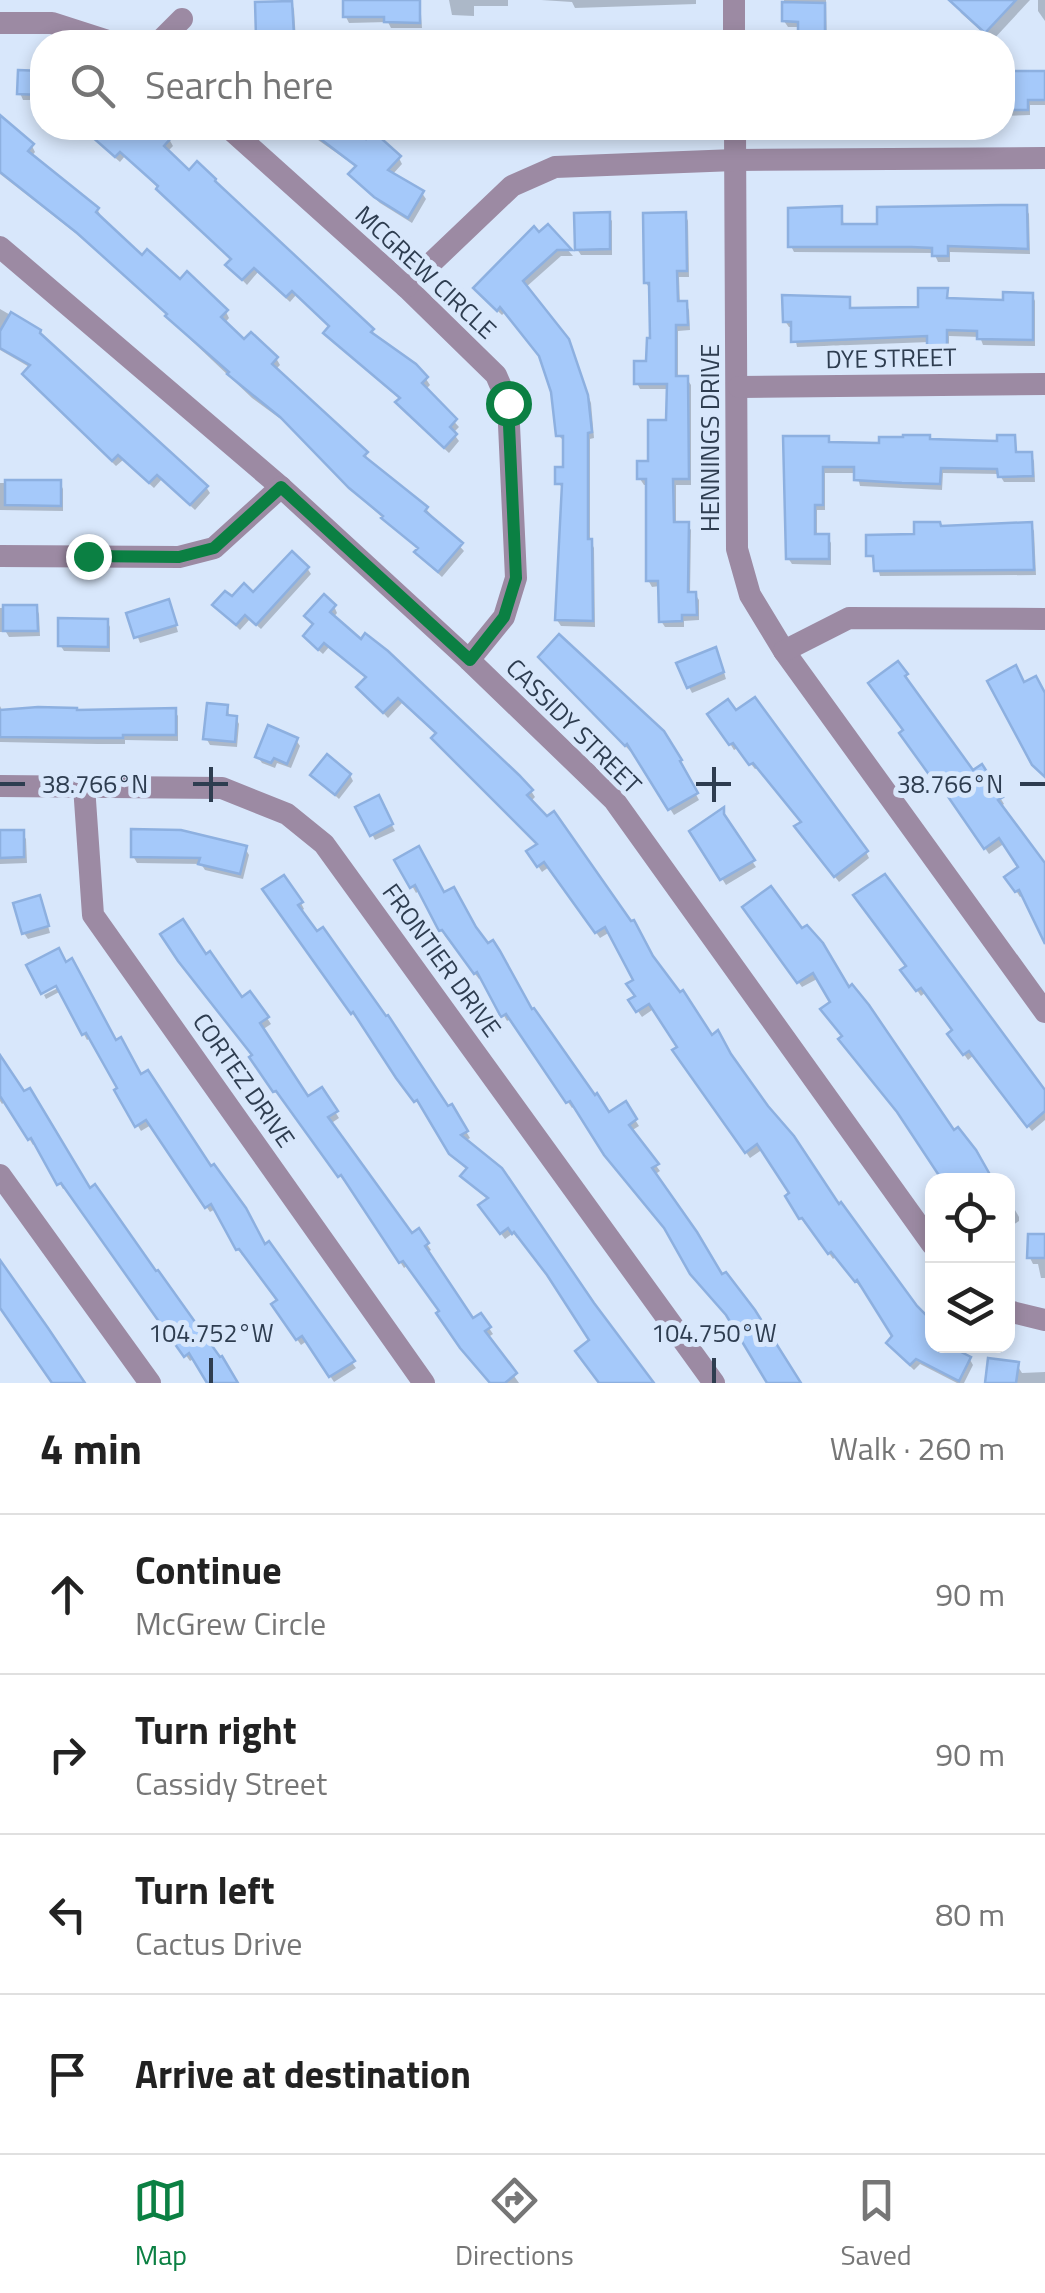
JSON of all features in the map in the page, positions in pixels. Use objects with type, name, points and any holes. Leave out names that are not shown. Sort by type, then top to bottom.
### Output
[{"type":"street","points":[[734,0],[734,30]]},
{"type":"street","points":[[170,30],[182,18]]},
{"type":"street","points":[[0,23],[52,24],[72,30]]},
{"type":"street","name":"MCGREW CIRCLE","points":[[242,140],[406,287],[496,376],[508,403],[516,578],[504,617],[470,660]]},
{"type":"street","name":"HENNINGS DRIVE","points":[[735,140],[737,548],[750,594],[784,652],[1045,1012]]},
{"type":"street","points":[[406,287],[512,186],[555,167],[735,160],[1045,158]]},
{"type":"street","name":"CASSIDY STREET","points":[[0,247],[281,487],[470,660],[614,800],[925,1234]]},
{"type":"street","name":"DYE STREET","points":[[738,387],[1045,384]]},
{"type":"street","points":[[0,556],[179,557],[214,548],[281,487]]},
{"type":"street","points":[[784,652],[849,618],[1045,619]]},
{"type":"street","name":"FRONTIER DRIVE","points":[[0,786],[222,788],[287,814],[324,844],[714,1383]]},
{"type":"street","name":"CORTEZ DRIVE","points":[[84,786],[93,915],[424,1383]]},
{"type":"street","points":[[0,1175],[150,1383]]},
{"type":"street","points":[[1015,1313],[1045,1320]]},
{"type":"building","points":[[343,0],[420,0],[420,23],[384,22],[384,17],[343,17]]},
{"type":"building","points":[[949,0],[1016,0],[988,30],[982,30]]},
{"type":"building","points":[[292,1],[294,30],[256,30],[255,2]]},
{"type":"building","points":[[782,2],[825,3],[825,30],[798,30],[798,22],[782,21]]},
{"type":"building","points":[[18,70],[30,70],[30,95],[17,94]]},
{"type":"building","points":[[1015,71],[1045,71],[1045,100],[1028,100],[1028,110],[1015,110]]},
{"type":"building","points":[[0,115],[34,144],[28,151],[99,208],[96,212],[142,255],[147,249],[180,279],[187,271],[228,310],[221,317],[244,339],[251,332],[278,357],[272,364],[368,452],[364,456],[428,507],[425,511],[463,543],[438,572],[414,552],[418,548],[349,488],[280,417],[227,374],[77,233],[0,172]]},
{"type":"building","points":[[96,140],[169,140],[164,146],[189,170],[197,161],[374,329],[371,332],[416,364],[428,377],[422,383],[457,419],[450,427],[457,434],[444,448],[395,402],[400,398],[323,333],[329,326],[292,291],[286,297],[254,268],[242,280],[225,265],[231,259],[156,189],[158,186],[120,152],[115,157]]},
{"type":"building","points":[[322,140],[383,140],[401,156],[388,170],[424,191],[408,218],[374,197],[348,174],[356,166]]},
{"type":"building","points":[[1027,205],[1028,249],[948,246],[948,256],[932,256],[932,248],[788,247],[788,208],[842,206],[842,224],[877,224],[877,207]]},
{"type":"building","points":[[610,212],[610,249],[575,250],[574,213]]},
{"type":"building","points":[[686,212],[687,271],[677,271],[678,301],[687,301],[688,325],[676,325],[676,376],[688,376],[689,479],[673,479],[674,522],[689,522],[688,592],[696,592],[697,615],[682,615],[682,621],[659,622],[658,581],[646,581],[646,479],[637,479],[637,461],[648,461],[648,420],[666,420],[667,384],[634,384],[634,361],[646,361],[650,338],[643,213]]},
{"type":"building","points":[[548,224],[572,250],[557,250],[523,281],[569,339],[588,395],[592,432],[588,433],[588,539],[592,539],[593,621],[555,620],[562,484],[555,484],[555,467],[563,467],[563,436],[556,436],[551,392],[539,356],[500,307],[497,311],[473,288],[534,226],[539,232]]},
{"type":"building","points":[[918,288],[948,288],[947,298],[1003,300],[1003,292],[1033,293],[1033,340],[977,339],[977,331],[947,330],[947,347],[927,347],[927,336],[791,342],[791,322],[783,322],[782,295],[850,297],[850,308],[918,307]]},
{"type":"building","points":[[11,312],[41,330],[208,486],[190,505],[157,475],[149,483],[118,455],[112,461],[22,374],[30,365],[0,348],[0,331]]},
{"type":"building","points":[[997,435],[1015,435],[1016,452],[1032,452],[1033,476],[998,477],[997,469],[941,468],[940,484],[902,483],[854,480],[854,467],[823,467],[823,505],[815,505],[815,534],[829,534],[829,559],[786,559],[783,436],[829,436],[829,442],[879,443],[879,437],[997,441]]},
{"type":"building","points":[[5,480],[61,480],[61,506],[5,505]]},
{"type":"building","points":[[914,522],[940,522],[941,526],[1032,522],[1034,570],[874,571],[873,556],[866,556],[866,535],[914,534]]},
{"type":"building","points":[[292,551],[309,567],[256,625],[245,615],[236,625],[212,605],[225,591],[232,596],[244,583],[253,592]]},
{"type":"building","points":[[324,594],[336,605],[330,612],[361,639],[365,633],[388,651],[519,775],[533,790],[527,795],[547,816],[554,811],[631,921],[634,920],[653,956],[680,992],[683,990],[712,1035],[718,1030],[731,1054],[794,1136],[839,1204],[925,1314],[925,1353],[963,1353],[971,1357],[959,1381],[916,1359],[910,1365],[886,1343],[892,1336],[857,1280],[831,1252],[828,1254],[799,1219],[785,1196],[789,1193],[757,1144],[745,1153],[672,1050],[677,1047],[649,1004],[636,1012],[628,1000],[635,996],[626,984],[633,980],[605,927],[595,933],[544,862],[537,867],[526,851],[537,844],[431,738],[436,733],[398,698],[383,713],[356,687],[366,677],[324,643],[318,650],[303,636],[313,624],[304,616]]},
{"type":"building","points":[[169,599],[177,625],[134,638],[126,613]]},
{"type":"building","points":[[3,605],[37,605],[38,631],[3,631]]},
{"type":"building","points":[[58,618],[108,619],[108,647],[58,646]]},
{"type":"building","points":[[559,634],[664,731],[698,793],[668,810],[627,744],[538,657]]},
{"type":"building","points":[[716,647],[724,672],[687,688],[676,663]]},
{"type":"building","points":[[898,661],[973,770],[982,764],[1003,797],[998,800],[1045,863],[1045,944],[1019,890],[1015,892],[1004,877],[1018,867],[999,838],[984,849],[899,733],[903,730],[868,683]]},
{"type":"building","points":[[1016,665],[1024,682],[1036,676],[1045,693],[1045,777],[1032,765],[987,681]]},
{"type":"building","points":[[755,697],[868,851],[834,877],[794,826],[801,822],[753,763],[749,765],[733,743],[729,745],[707,714],[728,699],[736,710]]},
{"type":"building","points":[[207,703],[228,705],[227,715],[237,716],[235,742],[203,739]]},
{"type":"building","points":[[176,708],[176,735],[0,737],[0,710]]},
{"type":"building","points":[[268,725],[298,738],[287,764],[274,758],[271,763],[255,757]]},
{"type":"building","points":[[327,754],[351,774],[335,795],[310,775]]},
{"type":"building","points":[[379,795],[393,824],[370,836],[355,807]]},
{"type":"building","points":[[724,807],[724,814],[755,860],[720,880],[689,831]]},
{"type":"building","points":[[131,829],[181,830],[247,846],[240,874],[198,864],[200,858],[131,857]]},
{"type":"building","points":[[0,830],[24,830],[24,857],[0,858]]},
{"type":"building","points":[[419,846],[444,892],[454,887],[476,927],[488,943],[493,940],[532,1009],[595,1095],[609,1112],[626,1101],[637,1119],[629,1125],[659,1164],[652,1168],[722,1274],[726,1272],[755,1310],[801,1383],[767,1383],[726,1315],[690,1274],[664,1228],[604,1155],[506,1014],[501,1017],[477,972],[474,974],[439,931],[415,885],[410,888],[394,860]]},
{"type":"building","points":[[885,874],[1045,1090],[1045,1111],[1027,1127],[969,1051],[963,1055],[947,1034],[952,1030],[921,988],[916,991],[900,970],[906,966],[853,895]]},
{"type":"building","points":[[284,875],[303,902],[298,905],[317,931],[323,927],[448,1106],[452,1104],[468,1131],[461,1135],[502,1168],[654,1383],[599,1383],[575,1351],[589,1340],[547,1275],[514,1232],[508,1228],[500,1234],[478,1205],[488,1198],[460,1176],[467,1168],[449,1154],[417,1100],[414,1102],[396,1078],[353,1012],[262,889]]},
{"type":"building","points":[[771,886],[802,928],[807,925],[823,943],[849,987],[852,984],[869,1005],[954,1130],[958,1127],[989,1173],[937,1173],[897,1112],[838,1039],[842,1036],[820,1009],[830,1002],[813,973],[797,983],[742,907]]},
{"type":"building","points":[[40,895],[49,926],[22,934],[13,903]]},
{"type":"building","points":[[183,919],[242,997],[250,991],[269,1017],[260,1023],[308,1096],[322,1087],[338,1111],[328,1117],[412,1233],[419,1228],[429,1243],[425,1246],[473,1318],[481,1313],[491,1327],[485,1331],[517,1373],[505,1383],[490,1383],[460,1348],[436,1313],[439,1311],[403,1261],[399,1263],[341,1175],[338,1177],[273,1092],[249,1057],[252,1055],[178,961],[160,934]]},
{"type":"building","points":[[59,948],[66,962],[72,958],[116,1040],[121,1037],[141,1074],[148,1070],[211,1166],[214,1164],[246,1208],[265,1244],[269,1241],[355,1361],[329,1377],[302,1336],[296,1340],[271,1304],[277,1300],[236,1250],[211,1204],[205,1208],[146,1120],[135,1127],[114,1090],[117,1088],[56,986],[41,994],[26,965]]},
{"type":"building","points":[[0,1055],[24,1091],[30,1088],[90,1188],[95,1184],[238,1383],[207,1383],[189,1353],[184,1357],[61,1183],[57,1185],[31,1138],[28,1140],[0,1096]]},
{"type":"building","points":[[1028,1234],[1045,1234],[1045,1258],[1027,1258]]},
{"type":"building","points":[[0,1260],[85,1383],[52,1383],[0,1308]]},
{"type":"building","points":[[988,1358],[1019,1362],[1016,1383],[985,1383]]},
{"type":"route","points":[[88,556],[179,557],[214,548],[281,487],[470,660],[504,617],[516,578],[508,403]]}]
